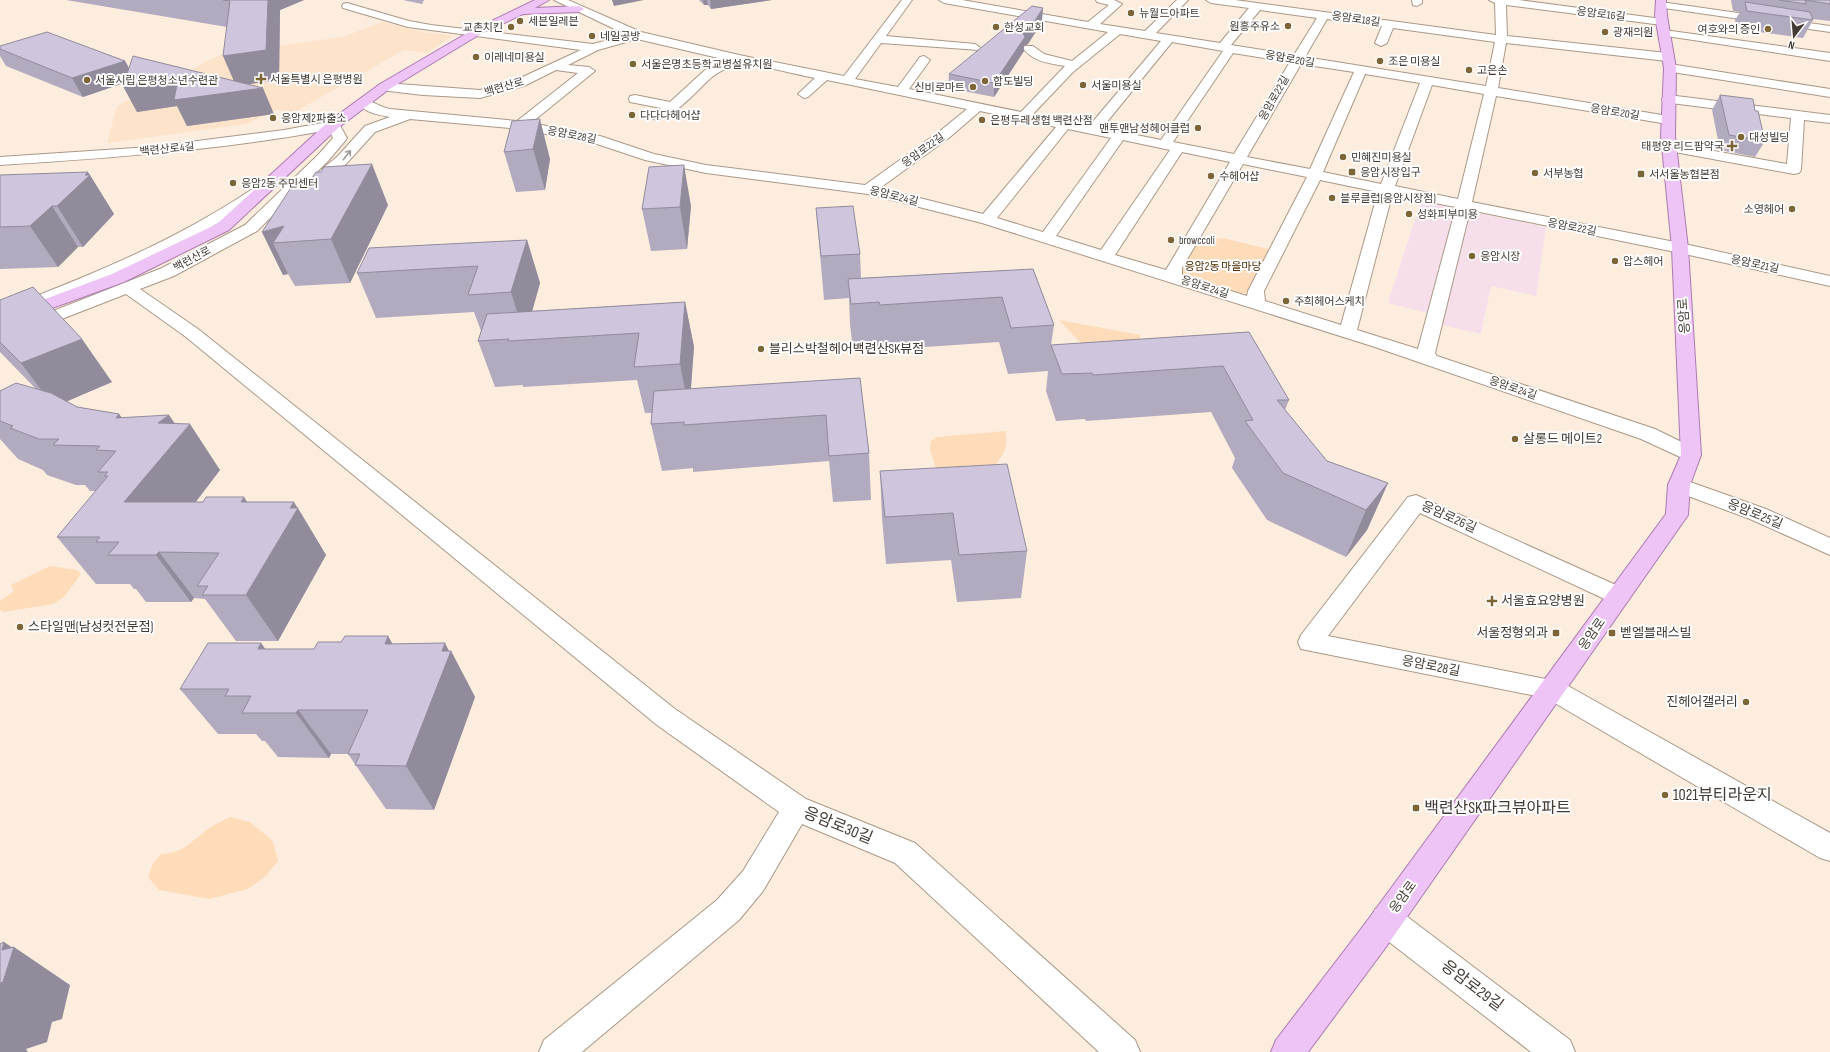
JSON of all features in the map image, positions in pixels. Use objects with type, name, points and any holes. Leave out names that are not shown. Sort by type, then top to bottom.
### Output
[{"type":"main road","name":"백련산로","points":[[0,322],[118,278],[223,227],[333,125],[384,87],[473,34],[544,0]]},
{"type":"main road","name":"응암로","points":[[1288,1052],[1386,920],[1677,515],[1679,485],[1691,455],[1680,248],[1669,148],[1669,63],[1663,28],[1661,2]]},
{"type":"main road","points":[[519,13],[579,9]]},
{"type":"street","name":"응암로22길","points":[[559,0],[637,35],[739,59],[976,108],[1680,248]]},
{"type":"street","points":[[847,81],[907,0]]},
{"type":"street","name":"응암로20길","points":[[944,0],[1090,26],[1668,120]]},
{"type":"street","points":[[1090,26],[1117,4],[1101,0]]},
{"type":"street","points":[[1148,35],[1182,0]]},
{"type":"street","name":"응암로18길","points":[[1211,0],[1669,63]]},
{"type":"street","points":[[1430,360],[1426,353],[1464,205],[1502,39],[1498,0]]},
{"type":"street","name":"응암로16길","points":[[1498,0],[1564,9],[1663,28]]},
{"type":"street","name":"응암로16길","points":[[1543,0],[1564,9]]},
{"type":"street","name":"응암로","points":[[1661,2],[1829,31]]},
{"type":"street","points":[[347,6],[408,24],[473,34],[594,48],[637,35]]},
{"type":"street","points":[[1105,257],[1171,147],[1227,48],[1258,6]]},
{"type":"street","name":"응암로22길","points":[[1174,278],[1174,268],[1324,15]]},
{"type":"street","points":[[1381,43],[1389,24]]},
{"type":"street","points":[[1663,28],[1830,57]]},
{"type":"street","points":[[1023,117],[1074,65],[1118,30]]},
{"type":"street","points":[[877,39],[975,48]]},
{"type":"street","points":[[1092,131],[1169,39]]},
{"type":"street","name":"백련산로","points":[[384,87],[480,94],[520,83],[557,67],[594,48]]},
{"type":"street","points":[[1029,48],[1040,57],[1074,65]]},
{"type":"street","points":[[658,116],[672,106],[710,73],[739,59]]},
{"type":"street","points":[[901,92],[924,60]]},
{"type":"street","points":[[1669,63],[1830,93]]},
{"type":"street","points":[[520,125],[589,72],[557,67]]},
{"type":"street","points":[[1256,303],[1256,290],[1315,175],[1361,70]]},
{"type":"street","points":[[804,94],[825,76]]},
{"type":"street","points":[[1348,332],[1386,190],[1427,81]]},
{"type":"street","points":[[1668,98],[1830,119]]},
{"type":"street","points":[[635,99],[672,106]]},
{"type":"street","name":"응암로28길","points":[[364,103],[377,111],[520,125],[600,140],[650,157],[706,169]]},
{"type":"street","name":"응암로22길","points":[[868,190],[945,134],[976,108]]},
{"type":"street","points":[[291,190],[315,181],[331,170],[370,129],[410,115]]},
{"type":"street","points":[[1669,148],[1794,170],[1798,115]]},
{"type":"street","name":"백련산로","points":[[0,338],[168,272],[251,228],[324,158],[340,138],[333,125]]},
{"type":"street","name":"백련산로4길","points":[[0,161],[150,152],[284,134],[333,125]]},
{"type":"street","points":[[987,220],[1064,125]]},
{"type":"street","points":[[1046,239],[1119,136]]},
{"type":"street","name":"응암로24길","points":[[706,169],[868,190],[987,220],[1348,332],[1648,434],[1691,455]]},
{"type":"street","name":"백련산로","points":[[0,316],[105,276],[169,247],[231,211],[266,187]]},
{"type":"street","name":"응암로21길","points":[[1680,248],[1830,281]]},
{"type":"street","points":[[128,288],[192,333],[666,717],[796,808]]},
{"type":"street","name":"응암로25길","points":[[1679,485],[1758,514],[1830,547]]},
{"type":"street","name":"응암로26길","points":[[1310,642],[1416,502],[1619,596]]},
{"type":"street","name":"응암로28길","points":[[1310,642],[1552,689],[1830,848]]},
{"type":"street","name":"응암로30길","points":[[556,1052],[728,910],[753,881],[796,808],[905,853],[1123,1052]]},
{"type":"street","name":"응암로29길","points":[[1386,920],[1558,1052]]},
{"type":"shaded area","name":"서울특별시 은평병원","points":[[382,22],[422,32],[453,36],[427,53],[404,50],[293,113],[276,110],[246,124],[107,143],[117,106],[224,53],[343,37]]},
{"type":"shaded area","name":"응암시장","points":[[1421,201],[1546,227],[1536,296],[1491,286],[1481,334],[1434,323],[1436,315],[1388,303]]},
{"type":"green space","name":"응암2동 마을마당","points":[[1223,238],[1276,251],[1249,293],[1218,293],[1187,284],[1174,268],[1188,248],[1205,240]]},
{"type":"green space","points":[[1059,320],[1140,335],[1144,357],[1096,359]]},
{"type":"green space","points":[[1005,431],[1005,450],[987,476],[941,486],[930,449],[931,441],[937,437]]},
{"type":"green space","points":[[50,566],[77,570],[81,574],[64,597],[53,604],[4,612],[0,610],[0,601],[14,591],[11,585]]},
{"type":"green space","points":[[230,817],[250,822],[273,841],[278,861],[265,877],[248,889],[209,899],[159,890],[148,877],[153,863],[161,854],[177,851],[188,845],[210,828]]},
{"type":"building","points":[[223,0],[268,0],[266,50],[223,56],[230,1]]},
{"type":"building","points":[[1779,0],[1805,0],[1806,4]]},
{"type":"building","points":[[1805,0],[1830,0],[1830,4]]},
{"type":"building","points":[[1745,2],[1810,12],[1813,20],[1747,11]]},
{"type":"building","points":[[1032,6],[1043,8],[1029,30],[1023,33],[1025,37],[994,83],[949,74]]},
{"type":"building","points":[[47,32],[125,61],[72,78],[0,49],[0,46]]},
{"type":"building","points":[[133,56],[263,88],[174,100],[178,79],[123,86]]},
{"type":"building","points":[[1720,95],[1753,99],[1755,111],[1758,111],[1765,141],[1729,135]]},
{"type":"building","points":[[540,119],[533,149],[504,152],[512,121]]},
{"type":"building","points":[[372,164],[331,239],[273,243],[284,226],[262,232],[292,186],[308,185],[316,172],[321,172],[324,167]]},
{"type":"building","points":[[684,165],[680,207],[642,209],[649,167]]},
{"type":"building","points":[[88,172],[85,175],[90,175],[57,206],[52,206],[30,226],[0,227],[0,175]]},
{"type":"building","points":[[853,206],[860,254],[821,256],[816,208]]},
{"type":"building","points":[[527,240],[511,292],[468,295],[478,266],[357,273],[369,248]]},
{"type":"building","points":[[1033,269],[1054,325],[1011,328],[1002,297],[880,305],[879,302],[851,304],[848,279]]},
{"type":"building","points":[[33,287],[82,339],[21,363],[0,342],[0,300]]},
{"type":"building","points":[[685,302],[680,364],[634,367],[639,333],[508,341],[509,339],[478,341],[487,314]]},
{"type":"building","points":[[1249,332],[1289,400],[1277,400],[1327,461],[1388,483],[1366,510],[1283,473],[1245,421],[1253,420],[1223,366],[1093,375],[1092,373],[1062,374],[1051,345]]},
{"type":"building","points":[[860,378],[869,453],[829,456],[826,415],[684,425],[684,422],[651,424],[654,391]]},
{"type":"building","points":[[16,383],[51,393],[77,407],[119,414],[116,418],[169,415],[158,423],[190,424],[124,502],[203,502],[206,497],[244,497],[241,502],[294,502],[290,508],[298,508],[246,595],[202,595],[208,586],[197,586],[219,553],[159,552],[156,555],[108,555],[119,542],[96,542],[100,537],[57,537],[108,476],[104,476],[108,472],[98,472],[116,451],[96,450],[100,446],[53,445],[59,439],[39,439],[10,428],[13,426],[0,421],[0,391]]},
{"type":"building","points":[[1007,464],[1027,551],[959,555],[953,513],[885,517],[880,471]]},
{"type":"building","points":[[345,636],[388,636],[385,644],[445,643],[442,651],[451,651],[406,766],[355,765],[360,754],[348,754],[368,710],[298,710],[296,713],[242,713],[251,696],[225,696],[229,689],[180,689],[208,643],[261,643],[258,649],[314,649],[318,642],[341,642]]},
{"type":"building","points":[[4,942],[2,950],[14,947],[3,982],[0,983],[0,944]]},
{"type":"place","name":"뉴월드아파트","points":[[1131,13]]},
{"type":"place","name":"세븐일레븐","points":[[520,21]]},
{"type":"place","name":"원흥주유소","points":[[1288,26]]},
{"type":"place","name":"교촌치킨","points":[[511,27]]},
{"type":"place","name":"한성교회","points":[[996,27]]},
{"type":"place","name":"여호와의 증인","points":[[1768,29]]},
{"type":"place","name":"광재의원","points":[[1605,32]]},
{"type":"place","name":"네일공방","points":[[592,36]]},
{"type":"place","name":"이레네미용실","points":[[476,57]]},
{"type":"place","name":"조은 미용실","points":[[1380,61]]},
{"type":"place","name":"서울은명초등학교병설유치원","points":[[633,64]]},
{"type":"place","name":"고은손","points":[[1469,70]]},
{"type":"place","name":"서울특별시 은평병원","points":[[261,79]]},
{"type":"place","name":"서울시립 은평청소년수련관","points":[[87,80]]},
{"type":"place","name":"합도빌딩","points":[[985,81]]},
{"type":"place","name":"서울미용실","points":[[1083,85]]},
{"type":"place","name":"신비로마트","points":[[973,87]]},
{"type":"place","name":"다다다헤어샵","points":[[632,115]]},
{"type":"place","name":"응암제2파출소","points":[[273,118]]},
{"type":"place","name":"은평두레생협 백련산점","points":[[982,120]]},
{"type":"place","name":"맨투맨남성헤어클럽","points":[[1198,128]]},
{"type":"place","name":"대성빌딩","points":[[1741,137]]},
{"type":"place","name":"태평양 리드팜약국","points":[[1732,146]]},
{"type":"place","name":"민혜진미용실","points":[[1343,157]]},
{"type":"place","name":"응암시장입구","points":[[1352,172]]},
{"type":"place","name":"서부농협","points":[[1535,173]]},
{"type":"place","name":"서서울농협본점","points":[[1641,174]]},
{"type":"place","name":"수헤어샵","points":[[1211,176]]},
{"type":"place","name":"응암2동 주민센터","points":[[233,183]]},
{"type":"place","name":"블루클럽(응암시장점)","points":[[1332,198]]},
{"type":"place","name":"소영헤어","points":[[1792,209]]},
{"type":"place","name":"성화피부미용","points":[[1409,214]]},
{"type":"place","name":"browccoli","points":[[1171,240]]},
{"type":"place","name":"응암시장","points":[[1472,256]]},
{"type":"place","name":"압스헤어","points":[[1615,261]]},
{"type":"place","name":"주희헤어스케치","points":[[1286,301]]},
{"type":"place","name":"블리스박철헤어백련산SK뷰점","points":[[761,349]]},
{"type":"place","name":"살롱드 메이트2","points":[[1515,439]]},
{"type":"place","name":"서울효요양병원","points":[[1492,601]]},
{"type":"place","name":"스타일맨(남성컷전문점)","points":[[20,627]]},
{"type":"place","name":"서울정형외과","points":[[1556,633]]},
{"type":"place","name":"벧엘블래스빌","points":[[1612,633]]},
{"type":"place","name":"진헤어갤러리","points":[[1746,702]]},
{"type":"place","name":"1021뷰티라운지","points":[[1665,795]]},
{"type":"place","name":"백련산SK파크뷰아파트","points":[[1416,808]]}]
